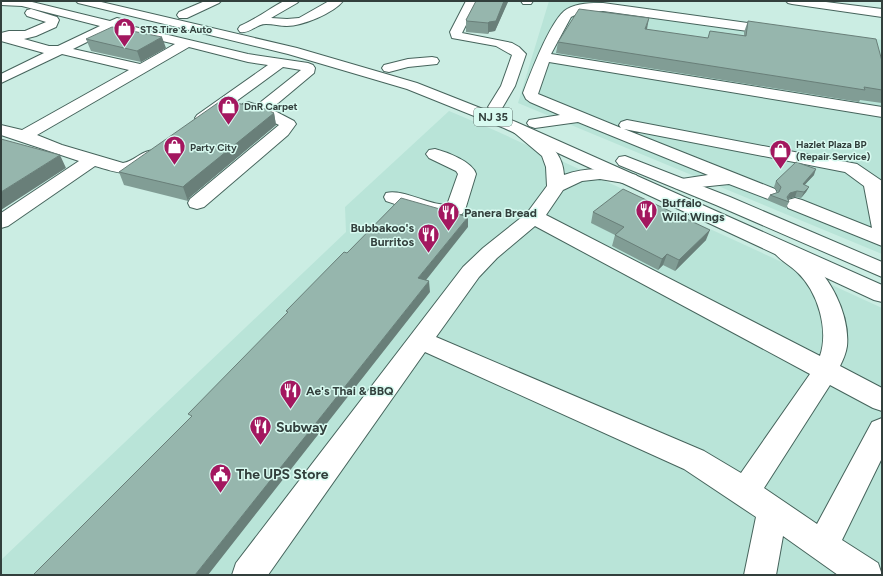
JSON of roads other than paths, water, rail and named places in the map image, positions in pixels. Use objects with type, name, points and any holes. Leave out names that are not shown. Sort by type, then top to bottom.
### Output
[{"type":"main road","name":"NJ 35","points":[[82,1],[286,49],[384,77],[452,101],[630,179],[882,294]]},
{"type":"main road","name":"NJ 35","points":[[125,1],[339,53],[389,68],[496,107],[882,270]]},
{"type":"main road","points":[[183,15],[215,1]]},
{"type":"main road","points":[[244,29],[263,20],[265,16],[293,1]]},
{"type":"main road","points":[[263,20],[284,24],[304,22],[336,1]]},
{"type":"main road","points":[[472,1],[455,34],[457,36],[483,39],[511,48],[518,52],[516,64],[508,86],[496,107]]},
{"type":"main road","points":[[792,1],[882,13]]},
{"type":"main road","points":[[4,5],[22,3],[248,58],[280,62],[308,68],[307,73],[260,110]]},
{"type":"main road","points":[[2,34],[44,28],[52,24],[53,20],[4,5]]},
{"type":"main road","points":[[768,193],[531,96],[530,93],[544,57],[566,15],[571,11],[589,7],[603,7],[789,33]]},
{"type":"main road","points":[[1,80],[136,14]]},
{"type":"main road","points":[[2,34],[49,50],[61,50],[142,69]]},
{"type":"main road","points":[[24,136],[187,43]]},
{"type":"main road","points":[[544,57],[882,112]]},
{"type":"main road","points":[[389,68],[408,63],[432,61]]},
{"type":"main road","points":[[193,125],[280,62]]},
{"type":"main road","points":[[197,203],[282,132],[288,124],[260,110],[225,102]]},
{"type":"main road","points":[[535,123],[581,116],[851,168],[878,185],[882,229]]},
{"type":"main road","points":[[518,129],[543,147],[550,156],[555,167],[556,186]]},
{"type":"main road","points":[[1,130],[24,136],[56,149],[122,168],[132,167],[161,148]]},
{"type":"main road","points":[[393,197],[441,211],[455,210],[468,174],[462,167],[435,154]]},
{"type":"main road","points":[[1,222],[92,160]]},
{"type":"main road","points":[[248,575],[471,272],[480,262],[534,217],[544,205],[556,186],[571,177],[587,173],[605,174],[630,179]]},
{"type":"main road","points":[[681,184],[732,178]]},
{"type":"main road","points":[[813,240],[803,207],[882,240]]},
{"type":"main road","points":[[534,217],[882,400]]},
{"type":"main road","points":[[745,492],[826,371],[834,352],[835,341],[831,317],[820,285],[805,266],[772,244]]},
{"type":"main road","points":[[422,340],[687,456],[745,492],[866,575]]},
{"type":"main road","points":[[823,545],[882,430]]},
{"type":"main road","points":[[760,575],[772,511]]},
{"type":"place","name":"STS Tire & Auto","points":[[124,48]]},
{"type":"place","name":"DnR Carpet","points":[[229,126]]},
{"type":"place","name":"Party City","points":[[175,166]]},
{"type":"place","name":"Hazlet Plaza BP (Repair Service)","points":[[781,170]]},
{"type":"place","name":"Buffalo Wild Wings","points":[[646,230]]},
{"type":"place","name":"Panera Bread","points":[[448,232]]},
{"type":"place","name":"Bubbakoo's Burritos","points":[[429,254]]},
{"type":"place","name":"Ae's Thai & BBQ","points":[[291,410]]},
{"type":"place","name":"Subway","points":[[261,446]]},
{"type":"place","name":"The UPS Store","points":[[220,494]]}]
